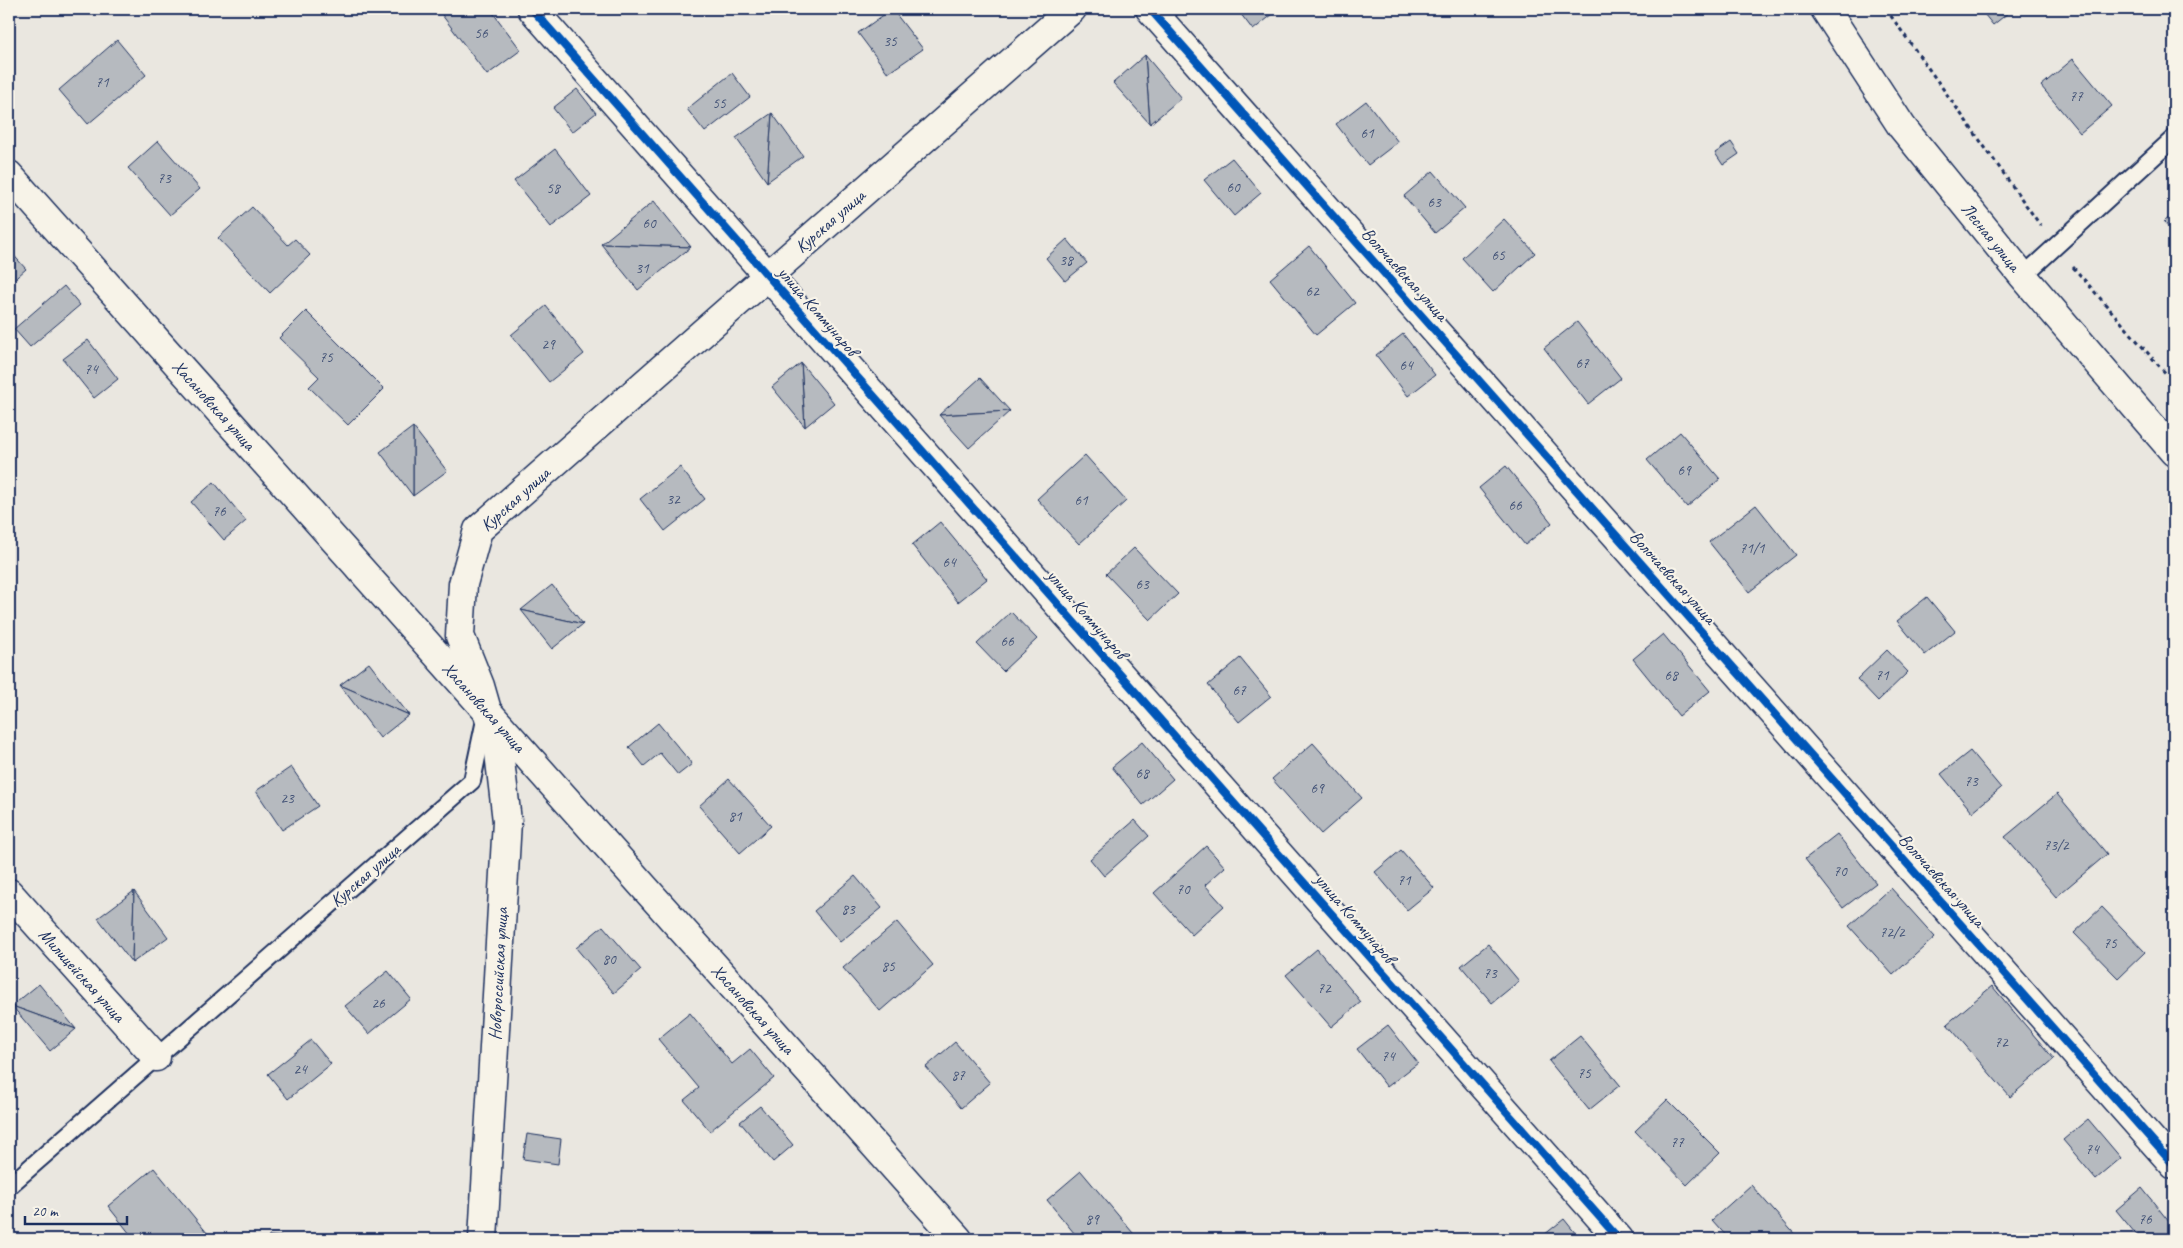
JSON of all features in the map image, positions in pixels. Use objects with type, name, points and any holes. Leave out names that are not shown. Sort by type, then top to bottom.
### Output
[{"type":"street","name":"улица Коммунаров","points":[[532,9],[1619,1239]]},
{"type":"street","name":"Курская улица","points":[[487,710],[480,686],[460,636],[463,584],[478,530],[1072,9]]},
{"type":"street","name":"Волочаевская улица","points":[[1150,9],[2174,1165]]},
{"type":"street","name":"Лесная улица","points":[[1825,9],[1902,126],[2023,276],[2174,452]]},
{"type":"street","name":"Хасановская улица","points":[[9,175],[958,1239]]},
{"type":"street","name":"Новороссийская улица","points":[[483,1239],[507,821],[499,752],[487,710]]},
{"type":"street","name":"Милицейская улица","points":[[9,893],[156,1057]]},
{"type":"lane","points":[[2023,276],[2174,138]]},
{"type":"lane","name":"Курская улица","points":[[9,1186],[472,781],[487,710]]},
{"type":"path","points":[[1886,9],[2055,246],[2174,383]]},
{"type":"building","points":[[450,9],[490,9],[521,50],[487,75],[442,15]]},
{"type":"building","points":[[892,9],[923,49],[888,73],[858,33]]},
{"type":"building","points":[[1237,9],[1275,9],[1278,10],[1253,30]]},
{"type":"building","points":[[1980,9],[2013,9],[1993,25]]},
{"type":"building","points":[[117,40],[146,75],[88,124],[59,90]]},
{"type":"building","points":[[1145,55],[1181,98],[1150,124]]},
{"type":"building","points":[[1145,55],[1150,124],[1113,83]]},
{"type":"building","points":[[2073,59],[2112,106],[2080,133],[2041,86]]},
{"type":"building","points":[[732,73],[750,97],[705,132],[687,109]]},
{"type":"building","points":[[577,89],[596,113],[572,132],[553,108]]},
{"type":"building","points":[[1366,101],[1398,142],[1368,165],[1336,124]]},
{"type":"building","points":[[772,113],[803,156],[767,182]]},
{"type":"building","points":[[772,113],[767,182],[736,138]]},
{"type":"building","points":[[158,141],[200,189],[170,215],[128,168]]},
{"type":"building","points":[[1731,142],[1739,154],[1723,165],[1715,153]]},
{"type":"building","points":[[555,149],[591,196],[551,227],[514,181]]},
{"type":"building","points":[[1232,158],[1261,193],[1234,216],[1204,180]]},
{"type":"building","points":[[1433,171],[1465,208],[1435,233],[1404,196]]},
{"type":"building","points":[[654,201],[691,247],[601,244]]},
{"type":"building","points":[[252,207],[288,245],[295,239],[310,255],[270,293],[218,238]]},
{"type":"building","points":[[2174,213],[2174,233],[2164,222]]},
{"type":"building","points":[[1504,219],[1535,253],[1493,292],[1462,258]]},
{"type":"building","points":[[1067,239],[1087,263],[1065,281],[1046,258]]},
{"type":"building","points":[[601,244],[691,247],[638,290]]},
{"type":"building","points":[[1309,246],[1355,303],[1316,335],[1270,279]]},
{"type":"building","points":[[9,250],[26,269],[9,284]]},
{"type":"building","points":[[64,286],[80,305],[30,347],[14,329]]},
{"type":"building","points":[[546,306],[584,354],[549,382],[511,335]]},
{"type":"building","points":[[306,311],[384,389],[348,425],[309,387],[319,377],[279,338]]},
{"type":"building","points":[[1577,322],[1621,378],[1588,404],[1544,348]]},
{"type":"building","points":[[1403,334],[1435,375],[1408,396],[1376,355]]},
{"type":"building","points":[[88,340],[118,379],[94,398],[63,359]]},
{"type":"building","points":[[801,363],[834,403],[805,427]]},
{"type":"building","points":[[801,363],[805,427],[772,387]]},
{"type":"building","points":[[980,378],[1010,411],[939,415]]},
{"type":"building","points":[[1010,411],[969,448],[939,415]]},
{"type":"building","points":[[413,427],[447,471],[413,496]]},
{"type":"building","points":[[413,427],[413,496],[380,452]]},
{"type":"building","points":[[1680,432],[1720,479],[1687,507],[1647,460]]},
{"type":"building","points":[[1085,455],[1126,501],[1079,544],[1037,499]]},
{"type":"building","points":[[1506,466],[1552,523],[1525,545],[1479,488]]},
{"type":"building","points":[[680,467],[705,499],[665,531],[640,499]]},
{"type":"building","points":[[214,482],[246,521],[224,540],[191,502]]},
{"type":"building","points":[[1756,505],[1796,555],[1749,592],[1709,542]]},
{"type":"building","points":[[940,522],[987,579],[958,602],[912,545]]},
{"type":"building","points":[[1134,548],[1178,594],[1150,620],[1106,574]]},
{"type":"building","points":[[552,585],[583,624],[521,610]]},
{"type":"building","points":[[1927,597],[1955,631],[1925,655],[1897,621]]},
{"type":"building","points":[[521,610],[583,624],[552,649]]},
{"type":"building","points":[[1011,612],[1037,639],[1003,671],[977,644]]},
{"type":"building","points":[[1663,634],[1710,691],[1679,716],[1633,659]]},
{"type":"building","points":[[1887,650],[1908,672],[1878,701],[1857,679]]},
{"type":"building","points":[[1240,658],[1271,696],[1239,722],[1208,685]]},
{"type":"building","points":[[369,663],[409,715],[340,685]]},
{"type":"building","points":[[340,685],[409,715],[380,738]]},
{"type":"building","points":[[658,723],[692,764],[678,775],[660,753],[644,766],[629,747]]},
{"type":"building","points":[[1142,742],[1173,779],[1143,805],[1112,767]]},
{"type":"building","points":[[1313,743],[1362,798],[1321,834],[1272,779]]},
{"type":"building","points":[[1970,751],[2001,788],[1972,812],[1941,774]]},
{"type":"building","points":[[291,767],[318,806],[282,830],[256,791]]},
{"type":"building","points":[[729,779],[771,826],[740,853],[699,806]]},
{"type":"building","points":[[2057,794],[2107,854],[2056,897],[2005,837]]},
{"type":"building","points":[[1135,820],[1149,836],[1104,876],[1090,859]]},
{"type":"building","points":[[1837,834],[1876,883],[1843,908],[1805,859]]},
{"type":"building","points":[[1206,846],[1225,867],[1205,885],[1224,906],[1192,935],[1154,893]]},
{"type":"building","points":[[1401,850],[1434,888],[1407,910],[1375,872]]},
{"type":"building","points":[[855,876],[882,908],[840,942],[814,911]]},
{"type":"building","points":[[1891,888],[1935,937],[1893,975],[1849,926]]},
{"type":"building","points":[[134,891],[132,963],[98,918]]},
{"type":"building","points":[[134,891],[168,937],[132,963]]},
{"type":"building","points":[[2102,907],[2145,952],[2118,978],[2074,933]]},
{"type":"building","points":[[897,922],[933,965],[880,1011],[843,968]]},
{"type":"building","points":[[603,926],[641,970],[614,993],[576,948]]},
{"type":"building","points":[[1488,944],[1519,981],[1492,1003],[1461,966]]},
{"type":"building","points":[[1317,949],[1361,1002],[1331,1027],[1286,975]]},
{"type":"building","points":[[388,971],[411,999],[369,1034],[345,1006]]},
{"type":"building","points":[[39,984],[76,1029],[12,1006]]},
{"type":"building","points":[[1992,986],[2054,1059],[2010,1097],[1947,1024]]},
{"type":"building","points":[[12,1006],[76,1029],[50,1051]]},
{"type":"building","points":[[690,1013],[732,1064],[750,1049],[774,1078],[710,1131],[684,1100],[699,1088],[658,1039]]},
{"type":"building","points":[[1388,1025],[1418,1063],[1387,1087],[1357,1049]]},
{"type":"building","points":[[1580,1036],[1620,1085],[1589,1110],[1549,1061]]},
{"type":"building","points":[[311,1040],[331,1064],[288,1099],[268,1074]]},
{"type":"building","points":[[955,1042],[990,1083],[961,1108],[926,1067]]},
{"type":"building","points":[[1667,1100],[1720,1153],[1687,1185],[1635,1131]]},
{"type":"building","points":[[760,1106],[793,1145],[773,1162],[740,1122]]},
{"type":"building","points":[[2088,1119],[2121,1158],[2096,1179],[2063,1140]]},
{"type":"building","points":[[527,1134],[561,1139],[558,1164],[523,1159]]},
{"type":"building","points":[[154,1168],[212,1239],[134,1239],[108,1206]]},
{"type":"building","points":[[1081,1171],[1138,1239],[1079,1239],[1047,1200]]},
{"type":"building","points":[[1751,1185],[1798,1238],[1729,1239],[1712,1220]]},
{"type":"building","points":[[2142,1188],[2174,1228],[2174,1231],[2164,1239],[2140,1239],[2116,1210]]},
{"type":"building","points":[[1564,1219],[1580,1239],[1539,1239]]},
{"type":"building","points":[[549,1233],[592,1236],[592,1239],[549,1239]]},
{"type":"building","points":[[269,1236],[306,1238],[306,1239],[269,1239]]},
{"type":"cycle path","points":[[532,9],[1619,1239]]},
{"type":"cycle path","points":[[1150,9],[2174,1165]]}]
